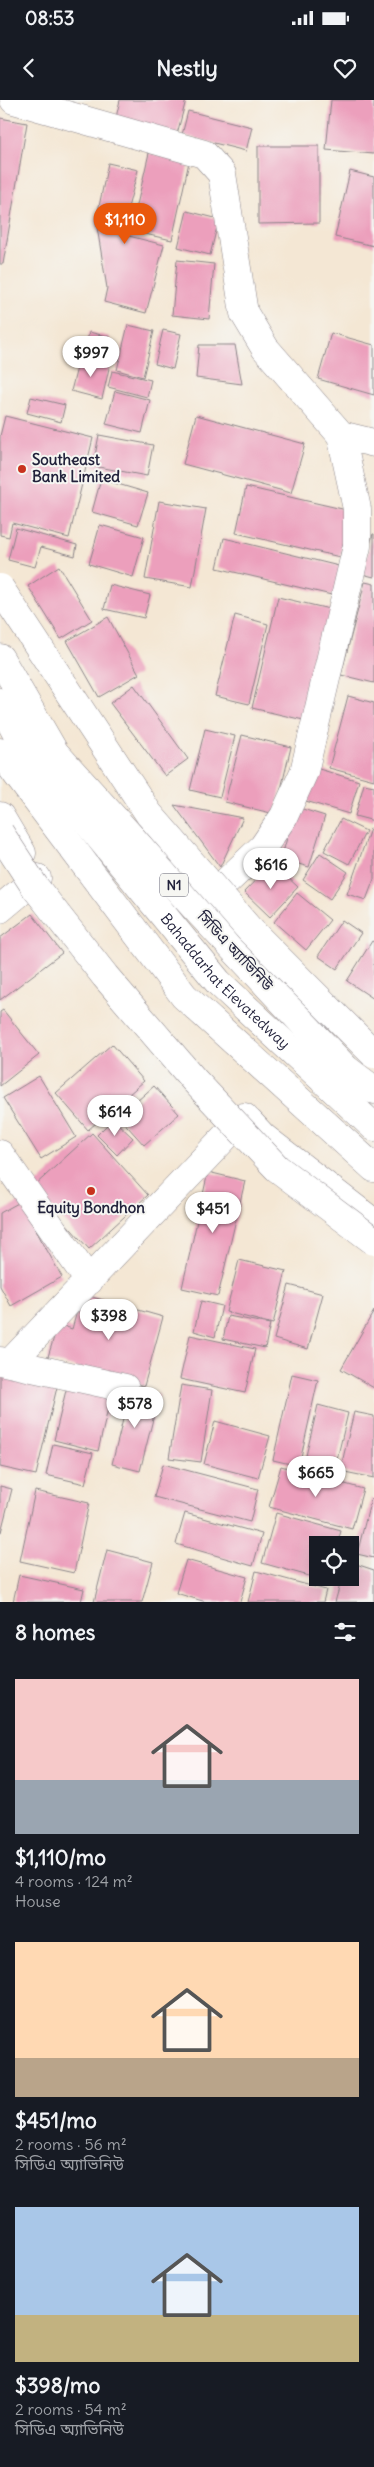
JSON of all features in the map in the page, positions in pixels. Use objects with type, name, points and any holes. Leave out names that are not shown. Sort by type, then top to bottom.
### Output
[{"type":"main road","points":[[14,100],[204,154],[222,174],[244,312],[265,348],[341,435],[357,509],[356,546],[304,772],[284,816],[263,847],[197,910]]},
{"type":"main road","points":[[341,435],[374,443]]},
{"type":"main road","points":[[0,588],[149,814],[249,929],[374,1054]]},
{"type":"main road","name":"সিডিএ অ্যাভিনিউ","points":[[0,658],[55,752],[197,910],[346,1069],[374,1090]]},
{"type":"main road","name":"Bahaddarhat Elevatedway","points":[[0,702],[20,740],[218,982],[374,1127]]},
{"type":"main road","points":[[0,752],[184,996],[374,1168]]},
{"type":"main road","points":[[0,816],[37,878],[85,942],[244,1117],[263,1137],[374,1223]]},
{"type":"main road","points":[[0,833],[35,886],[99,969],[194,1080],[278,1168],[374,1241]]},
{"type":"main road","points":[[0,909],[37,878]]},
{"type":"main road","points":[[5,1362],[89,1281],[244,1117]]},
{"type":"main road","points":[[0,1154],[89,1281]]},
{"type":"main road","points":[[5,1362],[124,1388]]},
{"type":"building","points":[[120,100],[186,100],[176,138],[115,122]]},
{"type":"building","points":[[331,100],[374,100],[374,154],[326,150]]},
{"type":"building","points":[[188,111],[252,127],[246,151],[182,135]]},
{"type":"building","points":[[0,118],[27,123],[3,264],[0,264]]},
{"type":"building","points":[[258,146],[319,146],[319,223],[258,224]]},
{"type":"building","points":[[149,153],[189,162],[172,240],[131,231]]},
{"type":"building","points":[[108,163],[138,170],[121,234],[164,245],[146,313],[104,302],[107,288],[96,221]]},
{"type":"building","points":[[350,171],[374,177],[374,246],[335,237]]},
{"type":"building","points":[[187,211],[219,219],[210,255],[178,247]]},
{"type":"building","points":[[177,260],[214,264],[209,319],[172,315]]},
{"type":"building","points":[[128,325],[154,331],[143,377],[117,370]]},
{"type":"building","points":[[163,330],[181,334],[173,369],[155,364]]},
{"type":"building","points":[[89,332],[110,337],[106,356],[85,351]]},
{"type":"building","points":[[331,333],[374,345],[374,395],[318,379]]},
{"type":"building","points":[[199,345],[235,345],[242,384],[196,378]]},
{"type":"building","points":[[80,356],[110,364],[102,399],[71,391]]},
{"type":"building","points":[[112,371],[151,380],[147,397],[108,387]]},
{"type":"building","points":[[115,391],[150,400],[142,433],[106,424]]},
{"type":"building","points":[[31,397],[65,405],[61,422],[27,413]]},
{"type":"building","points":[[196,415],[305,444],[291,493],[183,464]]},
{"type":"building","points":[[5,416],[93,438],[69,538],[12,523],[9,537],[0,535],[0,436]]},
{"type":"building","points":[[99,435],[153,445],[147,476],[93,466]]},
{"type":"building","points":[[101,479],[148,493],[138,525],[92,512]]},
{"type":"building","points":[[246,487],[351,511],[340,557],[236,533]]},
{"type":"building","points":[[159,501],[206,509],[192,587],[145,579]]},
{"type":"building","points":[[100,525],[144,537],[133,577],[89,564]]},
{"type":"building","points":[[16,528],[77,545],[75,556],[41,547],[35,567],[8,560]]},
{"type":"building","points":[[374,534],[374,577],[362,574]]},
{"type":"building","points":[[224,538],[347,568],[340,597],[217,568]]},
{"type":"building","points":[[59,566],[92,620],[61,639],[28,586]]},
{"type":"building","points":[[365,582],[374,584],[374,683],[341,675]]},
{"type":"building","points":[[110,585],[150,595],[144,618],[104,609]]},
{"type":"building","points":[[278,597],[338,611],[312,722],[252,708]]},
{"type":"building","points":[[235,615],[268,624],[249,704],[215,696]]},
{"type":"building","points":[[108,617],[139,674],[99,697],[67,641]]},
{"type":"building","points":[[134,685],[188,759],[165,776],[110,703]]},
{"type":"building","points":[[348,696],[374,703],[374,780],[329,768]]},
{"type":"building","points":[[205,729],[235,736],[220,797],[190,790]]},
{"type":"building","points":[[242,735],[291,747],[275,814],[225,802]]},
{"type":"building","points":[[309,766],[359,781],[349,814],[299,799]]},
{"type":"building","points":[[364,784],[374,786],[374,821],[355,816]]},
{"type":"building","points":[[174,805],[243,818],[220,867]]},
{"type":"building","points":[[296,807],[325,816],[309,867],[281,859]]},
{"type":"building","points":[[341,819],[366,831],[349,864],[324,851]]},
{"type":"building","points":[[370,829],[374,831],[374,879],[366,900],[347,894]]},
{"type":"building","points":[[320,853],[348,872],[330,899],[303,880]]},
{"type":"building","points":[[272,863],[298,887],[270,917],[244,892]]},
{"type":"building","points":[[297,893],[330,920],[306,950],[274,922]]},
{"type":"building","points":[[32,914],[62,953],[0,1000],[0,938]]},
{"type":"building","points":[[342,920],[361,933],[337,969],[318,956]]},
{"type":"building","points":[[372,941],[374,942],[374,999],[347,981]]},
{"type":"building","points":[[3,1010],[39,1055],[0,1086],[0,1012]]},
{"type":"building","points":[[112,1044],[144,1081],[88,1130],[56,1093]]},
{"type":"building","points":[[39,1076],[76,1137],[41,1159],[3,1098]]},
{"type":"building","points":[[154,1086],[179,1114],[144,1145],[119,1117]]},
{"type":"building","points":[[113,1119],[133,1138],[117,1155],[97,1135]]},
{"type":"building","name":"Equity Bondhon","points":[[92,1133],[148,1195],[89,1249],[33,1187]]},
{"type":"building","points":[[208,1172],[245,1181],[218,1296],[182,1288]]},
{"type":"building","points":[[20,1202],[62,1277],[11,1306],[0,1286],[0,1213]]},
{"type":"building","points":[[239,1260],[286,1271],[273,1324],[226,1312]]},
{"type":"building","points":[[289,1285],[323,1294],[308,1349],[274,1339]]},
{"type":"building","points":[[89,1296],[163,1317],[144,1386],[47,1360],[58,1324],[72,1329],[78,1308],[86,1310]]},
{"type":"building","points":[[201,1301],[222,1306],[215,1337],[194,1331]]},
{"type":"building","points":[[374,1311],[374,1388],[341,1369]]},
{"type":"building","points":[[228,1316],[270,1324],[265,1348],[223,1339]]},
{"type":"building","points":[[190,1335],[255,1349],[245,1393],[180,1379]]},
{"type":"building","points":[[0,1369],[58,1383],[36,1475],[0,1467]]},
{"type":"building","points":[[292,1374],[318,1380],[299,1466],[273,1460]]},
{"type":"building","points":[[181,1385],[212,1390],[201,1462],[169,1458]]},
{"type":"building","points":[[67,1386],[111,1396],[98,1451],[54,1440]]},
{"type":"building","points":[[131,1387],[159,1395],[140,1471],[112,1464]]},
{"type":"building","points":[[318,1405],[348,1413],[334,1472],[304,1464]]},
{"type":"building","points":[[354,1412],[374,1416],[374,1478],[340,1471]]},
{"type":"building","points":[[215,1421],[270,1436],[258,1478],[204,1464]]},
{"type":"building","points":[[53,1444],[93,1453],[85,1484],[46,1475]]},
{"type":"building","points":[[163,1464],[258,1489],[250,1522],[154,1497]]},
{"type":"building","points":[[281,1466],[363,1489],[352,1529],[269,1507]]},
{"type":"building","points":[[0,1486],[12,1489],[1,1532],[0,1532]]},
{"type":"building","points":[[35,1491],[89,1503],[74,1573],[20,1561]]},
{"type":"building","points":[[371,1499],[374,1500],[374,1558],[359,1554],[359,1546]]},
{"type":"building","points":[[185,1513],[262,1534],[253,1566],[176,1544]]},
{"type":"building","points":[[276,1513],[341,1531],[340,1536],[309,1536],[309,1576],[262,1563]]},
{"type":"building","points":[[107,1550],[153,1562],[142,1602],[94,1602]]},
{"type":"building","points":[[186,1560],[247,1577],[240,1602],[206,1602],[176,1593]]},
{"type":"building","points":[[359,1565],[374,1570],[374,1602],[335,1602],[340,1586],[359,1586]]},
{"type":"building","points":[[256,1571],[326,1590],[323,1602],[248,1602]]},
{"type":"building","points":[[19,1575],[84,1589],[81,1602],[13,1602]]},
{"type":"place","name":"Southeast Bank Limited","points":[[22,469]]},
{"type":"place","name":"Equity Bondhon","points":[[91,1191]]}]
